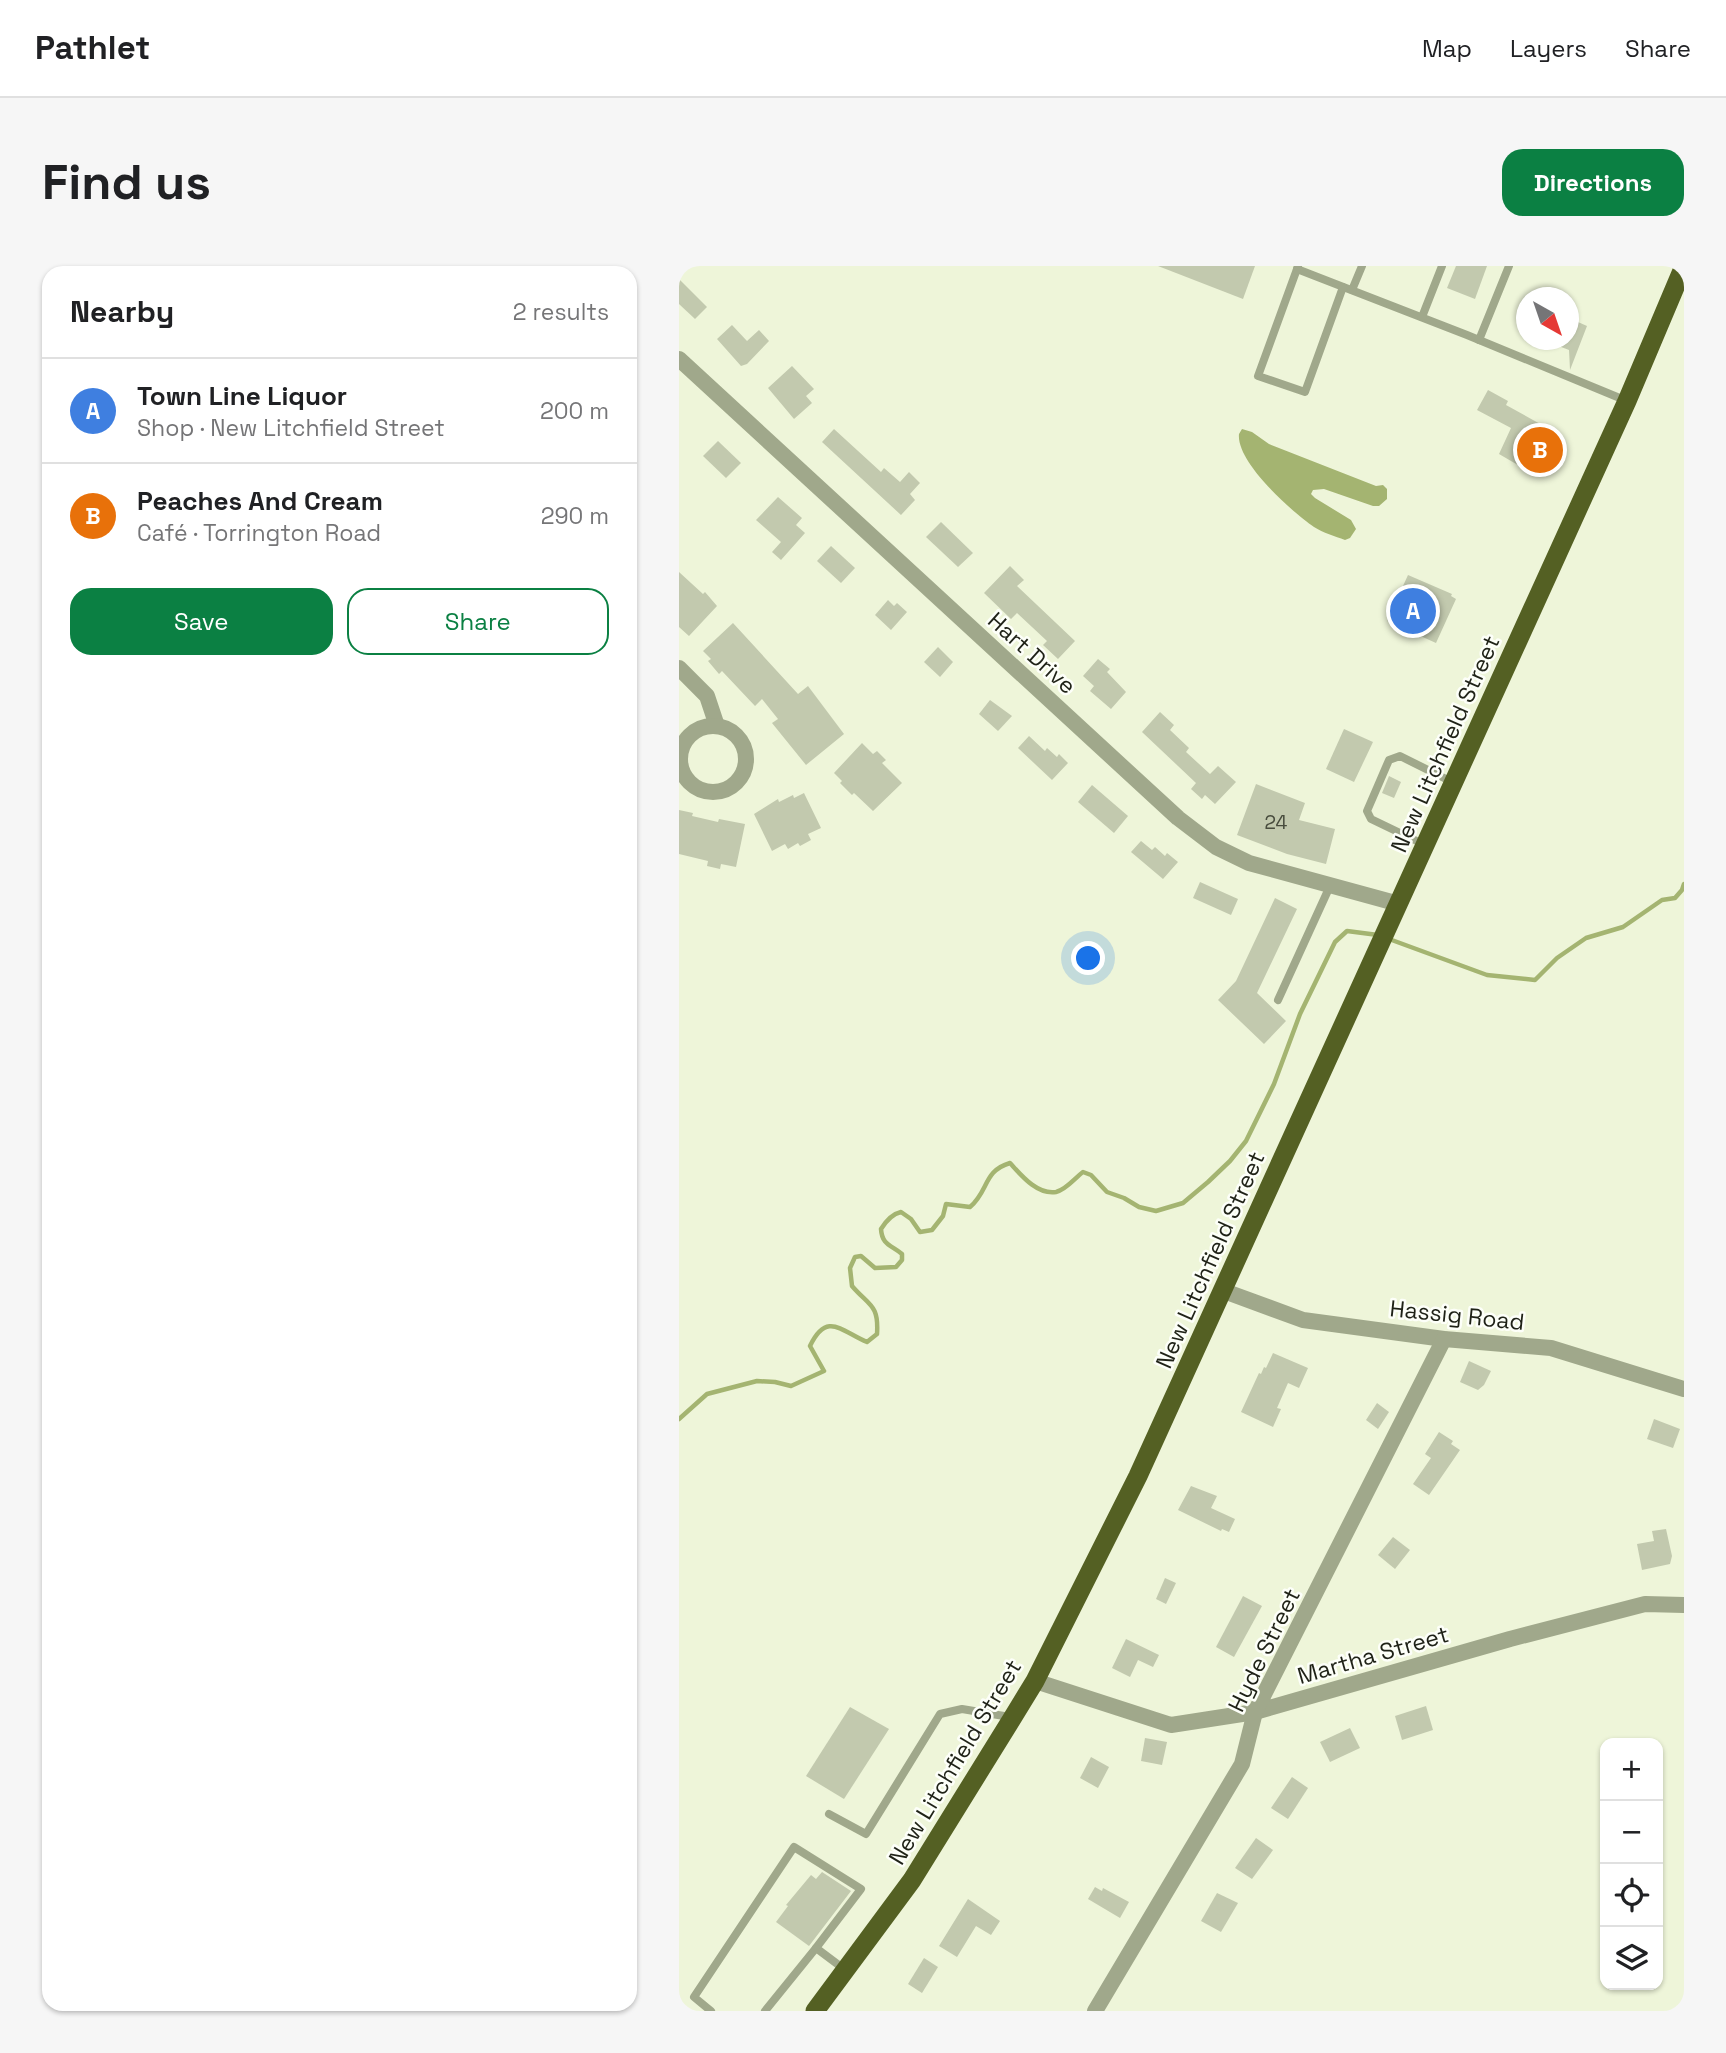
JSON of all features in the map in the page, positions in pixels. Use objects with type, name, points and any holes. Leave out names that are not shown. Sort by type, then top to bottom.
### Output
[{"type":"highway","name":"New Litchfield Street","points":[[815,2011],[912,1880],[1035,1681],[1138,1476],[1627,401],[1684,267]]},
{"type":"street","name":"Hart Drive","points":[[679,359],[1187,825],[1216,847],[1249,863],[1399,904]]},
{"type":"street","points":[[679,668],[707,696],[717,726]]},
{"type":"street","points":[[717,726],[738,737],[743,744],[746,759],[743,774],[738,780],[726,789],[712,791],[696,787],[690,782],[682,768],[681,752],[694,732],[717,726]]},
{"type":"street","name":"Hassig Road","points":[[1224,1290],[1303,1320],[1444,1339],[1551,1348],[1684,1389]]},
{"type":"street","name":"Hyde Street","points":[[1095,2011],[1242,1764],[1255,1712],[1444,1339]]},
{"type":"street","name":"Martha Street","points":[[1035,1681],[1171,1725],[1255,1712],[1510,1639],[1645,1604],[1684,1605]]},
{"type":"lane","points":[[1352,290],[1362,266]]},
{"type":"lane","points":[[1422,317],[1442,266]]},
{"type":"lane","points":[[1479,340],[1509,266]]},
{"type":"lane","points":[[1343,286],[1305,392],[1258,376],[1298,267],[1627,401]]},
{"type":"lane","points":[[1426,845],[1371,819],[1367,811],[1389,760],[1400,756],[1454,783]]},
{"type":"lane","points":[[1278,1000],[1329,886]]},
{"type":"lane","points":[[829,1814],[866,1834],[940,1714],[962,1709],[1013,1717]]},
{"type":"lane","points":[[711,2011],[694,1997],[794,1847],[861,1889],[765,2011]]},
{"type":"lane","points":[[816,1948],[846,1971]]},
{"type":"shaded area","points":[[1242,429],[1252,432],[1269,444],[1376,486],[1383,485],[1387,489],[1387,499],[1379,506],[1373,506],[1324,489],[1313,490],[1311,494],[1315,498],[1351,520],[1356,529],[1350,538],[1345,540],[1321,531],[1293,510],[1256,472],[1240,445],[1239,434]]},
{"type":"building","points":[[1158,266],[1255,266],[1243,299]]},
{"type":"building","points":[[1456,266],[1487,266],[1475,299],[1447,288]]},
{"type":"building","points":[[679,279],[707,307],[695,319],[679,304]]},
{"type":"building","points":[[1579,322],[1587,326],[1579,347]]},
{"type":"building","points":[[732,325],[747,341],[759,330],[769,341],[747,364],[741,366],[717,339]]},
{"type":"building","points":[[1569,350],[1578,350],[1570,370]]},
{"type":"building","points":[[792,366],[814,389],[806,396],[812,403],[794,419],[768,388]]},
{"type":"building","points":[[1488,390],[1508,401],[1506,405],[1551,430],[1530,472],[1499,454],[1511,428],[1477,410]]},
{"type":"building","points":[[834,429],[881,472],[884,468],[900,482],[909,472],[920,483],[910,494],[915,500],[901,515],[822,442]]},
{"type":"building","points":[[718,441],[741,463],[726,478],[703,456]]},
{"type":"building","points":[[778,497],[802,518],[796,525],[805,533],[781,560],[772,552],[781,542],[756,520]]},
{"type":"building","points":[[941,522],[973,553],[958,567],[926,537]]},
{"type":"building","points":[[831,546],[855,568],[841,583],[817,561]]},
{"type":"building","points":[[1010,566],[1024,580],[1017,586],[1075,641],[1058,659],[1043,645],[1047,641],[1017,613],[1011,619],[984,593]]},
{"type":"building","points":[[679,572],[703,594],[705,592],[717,606],[689,636],[679,627]]},
{"type":"building","points":[[1408,575],[1452,594],[1456,599],[1436,643],[1387,621]]},
{"type":"building","points":[[888,600],[894,606],[897,603],[907,612],[891,630],[875,615]]},
{"type":"building","points":[[733,623],[798,694],[808,686],[844,734],[806,765],[772,723],[778,719],[762,699],[755,706],[722,671],[719,674],[708,661],[711,659],[703,651]]},
{"type":"building","points":[[938,647],[953,662],[940,677],[924,662]]},
{"type":"building","points":[[1098,659],[1110,669],[1107,672],[1126,692],[1111,709],[1090,691],[1094,686],[1083,676]]},
{"type":"building","points":[[990,700],[1012,716],[998,731],[979,714]]},
{"type":"building","points":[[1160,712],[1174,725],[1170,730],[1189,748],[1186,752],[1210,774],[1218,766],[1236,782],[1215,804],[1205,795],[1202,799],[1191,789],[1196,783],[1142,732]]},
{"type":"building","points":[[1344,729],[1373,742],[1354,782],[1326,769]]},
{"type":"building","points":[[1029,736],[1045,751],[1047,748],[1057,757],[1059,754],[1068,763],[1052,780],[1018,748]]},
{"type":"building","points":[[862,743],[873,754],[877,751],[886,760],[882,763],[902,783],[873,811],[854,793],[852,795],[834,773]]},
{"type":"building","points":[[1389,776],[1401,782],[1394,798],[1382,793]]},
{"type":"building","points":[[1256,784],[1305,803],[1299,820],[1335,829],[1326,864],[1287,854],[1237,835]]},
{"type":"building","points":[[1092,785],[1128,816],[1114,833],[1078,802]]},
{"type":"building","points":[[804,793],[821,828],[808,834],[811,840],[800,846],[798,843],[788,849],[785,844],[772,851],[754,814],[778,799],[779,802]]},
{"type":"building","points":[[679,810],[718,822],[719,819],[745,824],[736,867],[721,864],[720,869],[707,866],[708,861],[679,854]]},
{"type":"building","points":[[1141,841],[1152,850],[1155,847],[1165,856],[1167,853],[1178,862],[1163,879],[1131,852]]},
{"type":"building","points":[[1200,882],[1238,899],[1231,915],[1193,898]]},
{"type":"building","points":[[1275,898],[1297,909],[1257,993],[1286,1021],[1264,1044],[1218,1000],[1236,981]]},
{"type":"building","points":[[1273,1353],[1308,1368],[1299,1388],[1288,1383],[1277,1408],[1281,1409],[1273,1427],[1241,1412],[1259,1373],[1266,1368]]},
{"type":"building","points":[[1469,1361],[1491,1371],[1484,1385],[1478,1390],[1460,1382]]},
{"type":"building","points":[[1377,1403],[1389,1412],[1378,1429],[1366,1420]]},
{"type":"building","points":[[1654,1419],[1680,1429],[1673,1448],[1647,1439]]},
{"type":"building","points":[[1439,1432],[1453,1441],[1451,1444],[1460,1450],[1429,1495],[1413,1484],[1431,1458],[1425,1454]]},
{"type":"building","points":[[1191,1486],[1217,1496],[1211,1508],[1235,1519],[1229,1532],[1222,1529],[1221,1531],[1178,1510]]},
{"type":"building","points":[[1666,1529],[1672,1556],[1670,1564],[1642,1570],[1637,1544],[1654,1541],[1652,1531]]},
{"type":"building","points":[[1393,1537],[1410,1550],[1395,1569],[1378,1555]]},
{"type":"building","points":[[1165,1578],[1176,1583],[1166,1604],[1156,1599]]},
{"type":"building","points":[[1243,1596],[1262,1606],[1234,1657],[1216,1647]]},
{"type":"building","points":[[1126,1639],[1159,1655],[1153,1667],[1138,1660],[1130,1677],[1112,1668]]},
{"type":"building","points":[[1426,1706],[1433,1730],[1402,1740],[1395,1716]]},
{"type":"building","points":[[850,1707],[889,1729],[844,1799],[806,1776]]},
{"type":"building","points":[[1350,1728],[1360,1748],[1330,1762],[1320,1742]]},
{"type":"building","points":[[1145,1738],[1167,1742],[1162,1765],[1141,1761]]},
{"type":"building","points":[[1091,1757],[1109,1767],[1098,1788],[1080,1778]]},
{"type":"building","points":[[1292,1777],[1308,1788],[1288,1819],[1271,1808]]},
{"type":"building","points":[[1256,1838],[1273,1850],[1252,1879],[1235,1868]]},
{"type":"building","points":[[822,1872],[851,1891],[809,1946],[776,1922],[788,1906],[786,1905],[811,1875],[816,1879]]},
{"type":"building","points":[[1095,1887],[1102,1891],[1103,1888],[1129,1902],[1120,1918],[1088,1899]]},
{"type":"building","points":[[1217,1893],[1238,1903],[1221,1932],[1201,1921]]},
{"type":"building","points":[[968,1899],[1000,1921],[991,1935],[976,1926],[957,1957],[939,1946]]},
{"type":"building","points":[[924,1958],[938,1967],[922,1993],[908,1984]]},
{"type":"waterway","points":[[1389,939],[1487,975],[1535,980],[1557,958],[1586,938],[1623,927],[1662,900],[1675,898],[1684,884]]},
{"type":"waterway","points":[[679,1419],[707,1394],[757,1381],[791,1386],[824,1371],[810,1346],[816,1335],[829,1326],[842,1329],[867,1342],[877,1334],[877,1324],[872,1306],[852,1286],[850,1268],[855,1257],[861,1256],[875,1268],[896,1267],[902,1260],[902,1254],[885,1242],[881,1229],[889,1218],[901,1212],[911,1219],[920,1232],[932,1230],[943,1216],[946,1204],[970,1207],[990,1176],[1010,1163],[1030,1183],[1049,1192],[1063,1189],[1083,1172],[1091,1175],[1107,1192],[1139,1207],[1156,1211],[1183,1203],[1230,1161],[1246,1141],[1274,1084],[1300,1014],[1335,942],[1347,931],[1378,935]]},
{"type":"place","name":"Peaches And Cream","points":[[1540,450]]},
{"type":"place","name":"Town Line Liquor","points":[[1413,611]]}]
